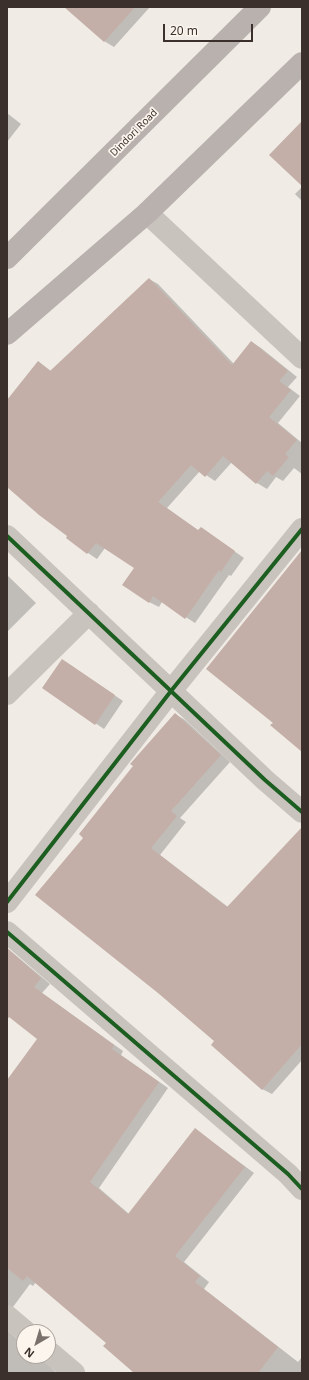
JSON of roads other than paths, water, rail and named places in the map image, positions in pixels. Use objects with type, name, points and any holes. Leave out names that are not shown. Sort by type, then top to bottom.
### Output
[{"type":"main road","name":"Dindori Road","points":[[7,258],[260,7]]},
{"type":"main road","points":[[7,334],[147,213],[302,63]]},
{"type":"street","points":[[147,213],[302,358]]},
{"type":"street","points":[[7,902],[171,691],[302,529]]},
{"type":"street","points":[[7,536],[265,780],[302,812]]},
{"type":"street","points":[[7,694],[89,614]]},
{"type":"street","points":[[7,932],[288,1174],[302,1189]]},
{"type":"street","points":[[7,1316],[16,1324]]},
{"type":"street","points":[[56,1358],[74,1373]]}]
